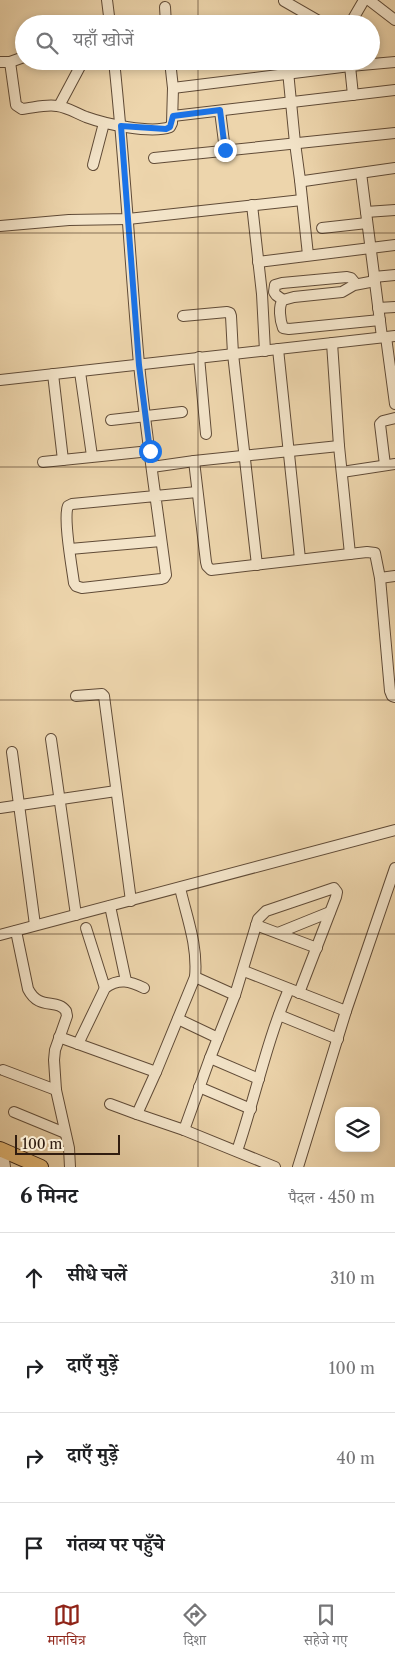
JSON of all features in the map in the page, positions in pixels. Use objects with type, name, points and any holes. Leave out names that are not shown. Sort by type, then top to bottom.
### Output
[{"type":"main road","points":[[2,1158],[19,1167]]},
{"type":"main road","points":[[2,1158],[41,1167]]},
{"type":"street","points":[[107,0],[109,15]]},
{"type":"street","points":[[284,0],[309,15]]},
{"type":"street","points":[[355,15],[364,0]]},
{"type":"street","points":[[369,0],[395,20]]},
{"type":"street","points":[[164,7],[165,15]]},
{"type":"street","points":[[5,62],[16,105],[19,108],[48,105],[59,106],[104,123],[166,129],[170,127],[173,116],[171,70]]},
{"type":"street","points":[[380,63],[395,62]]},
{"type":"street","points":[[59,106],[78,70]]},
{"type":"street","points":[[115,70],[139,365],[155,496],[166,575],[164,578],[82,588],[76,586],[70,550],[68,506],[72,504],[155,496],[197,492]]},
{"type":"street","points":[[288,70],[308,255]]},
{"type":"street","points":[[173,88],[319,70]]},
{"type":"street","points":[[350,70],[353,95]]},
{"type":"street","points":[[173,116],[395,90]]},
{"type":"street","points":[[220,110],[225,150]]},
{"type":"street","points":[[93,165],[104,123]]},
{"type":"street","points":[[154,158],[395,132]]},
{"type":"street","points":[[300,180],[395,168]]},
{"type":"street","points":[[361,173],[378,308],[380,320],[388,337],[395,404]]},
{"type":"street","points":[[0,226],[69,220],[128,219],[302,200]]},
{"type":"street","points":[[252,206],[265,350]]},
{"type":"street","points":[[322,228],[395,210]]},
{"type":"street","points":[[258,262],[395,245]]},
{"type":"street","points":[[380,320],[286,329],[282,325],[280,305],[283,300],[294,297],[342,292],[356,284],[395,275]]},
{"type":"street","points":[[283,300],[276,296],[274,292],[275,285],[282,282],[347,277],[351,278],[356,284]]},
{"type":"street","points":[[378,308],[395,307]]},
{"type":"street","points":[[183,316],[230,313],[257,565]]},
{"type":"street","points":[[0,380],[388,337]]},
{"type":"street","points":[[332,344],[350,554]]},
{"type":"street","points":[[278,349],[300,560]]},
{"type":"street","points":[[199,358],[206,434]]},
{"type":"street","points":[[80,372],[92,456]]},
{"type":"street","points":[[53,374],[64,460]]},
{"type":"street","points":[[111,420],[182,412]]},
{"type":"street","points":[[342,472],[390,465],[380,424],[383,421],[395,418]]},
{"type":"street","points":[[152,467],[340,446]]},
{"type":"street","points":[[43,462],[150,451]]},
{"type":"street","points":[[194,461],[206,562],[209,569],[367,552],[376,553],[390,691],[392,696],[395,697]]},
{"type":"street","points":[[70,550],[161,541]]},
{"type":"street","points":[[380,578],[395,576]]},
{"type":"street","points":[[76,696],[102,694],[104,696],[131,901]]},
{"type":"street","points":[[51,739],[76,915]]},
{"type":"street","points":[[12,752],[35,925]]},
{"type":"street","points":[[0,808],[116,791]]},
{"type":"street","points":[[0,935],[395,830]]},
{"type":"street","points":[[298,1167],[346,1011],[395,868]]},
{"type":"street","points":[[137,1114],[195,977],[197,961],[180,888]]},
{"type":"street","points":[[184,1130],[210,1058],[236,995],[258,919],[266,911],[334,888],[337,892],[317,948],[279,1015],[251,1109],[236,1151]]},
{"type":"street","points":[[110,906],[126,981]]},
{"type":"street","points":[[278,934],[330,912]]},
{"type":"street","points":[[256,926],[317,948]]},
{"type":"street","points":[[86,928],[105,988]]},
{"type":"street","points":[[16,931],[28,989],[31,995],[38,1002],[61,1007],[66,1012],[54,1050],[54,1060],[56,1090],[69,1148],[70,1167]]},
{"type":"street","points":[[244,971],[346,1011]]},
{"type":"street","points":[[195,977],[236,995]]},
{"type":"street","points":[[78,1044],[105,988],[112,983],[126,981],[144,988]]},
{"type":"street","points":[[279,1015],[338,1039]]},
{"type":"street","points":[[178,1019],[218,1038]]},
{"type":"street","points":[[58,1037],[156,1072]]},
{"type":"street","points":[[210,1058],[259,1079]]},
{"type":"street","points":[[3,1070],[56,1090]]},
{"type":"street","points":[[199,1087],[251,1109]]},
{"type":"street","points":[[110,1104],[184,1130],[275,1167]]},
{"type":"street","points":[[14,1112],[65,1133]]},
{"type":"route","points":[[150,451],[139,365],[121,126],[166,129],[170,127],[173,116],[220,110],[225,150]]}]
